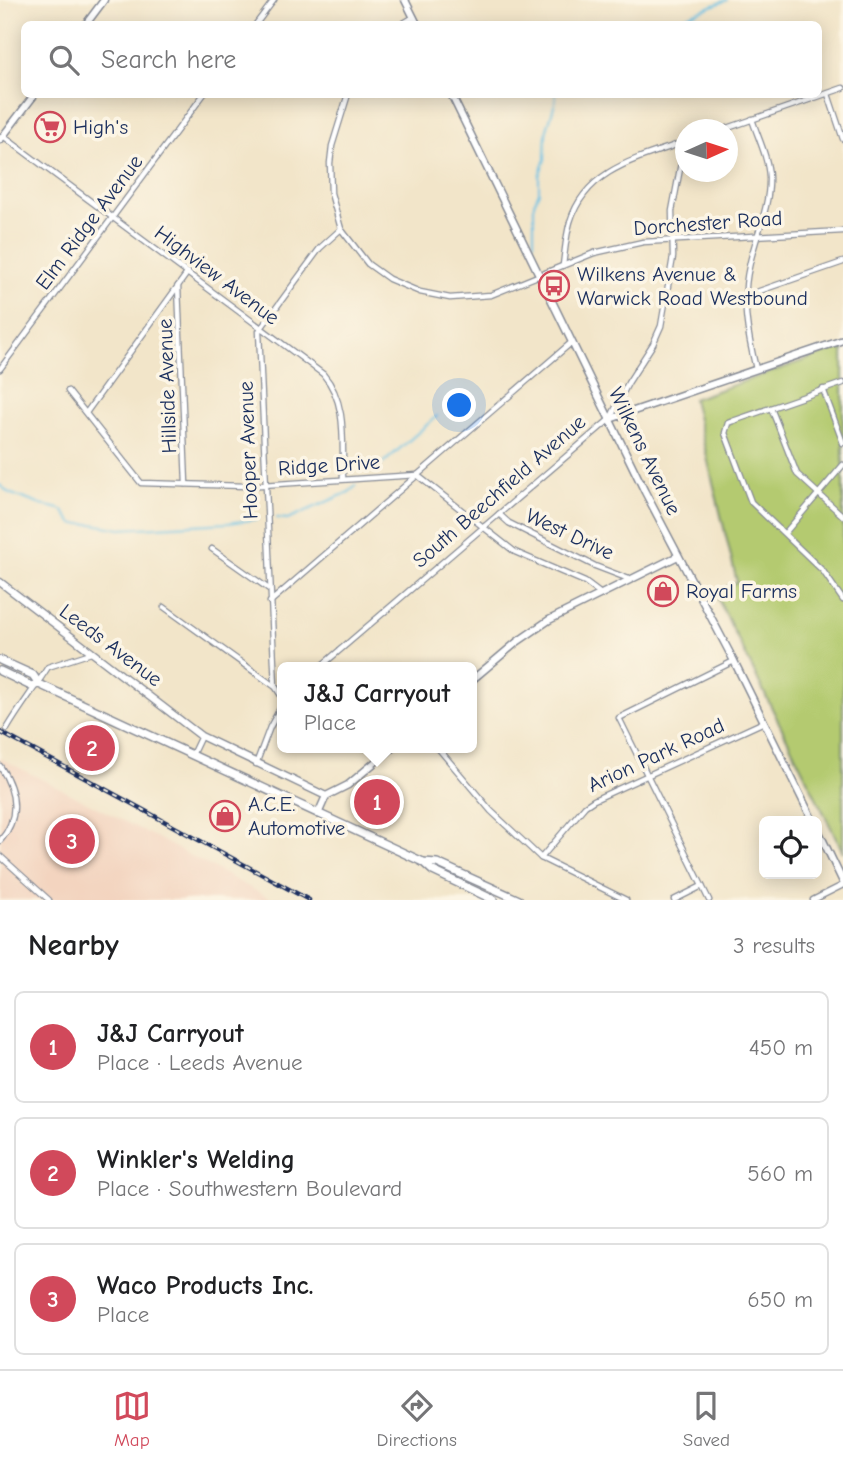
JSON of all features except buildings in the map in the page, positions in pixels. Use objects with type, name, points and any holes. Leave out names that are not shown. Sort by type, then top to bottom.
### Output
[{"type":"main road","points":[[0,660],[33,675],[39,684],[423,862],[433,871],[494,900]]},
{"type":"main road","points":[[0,671],[31,686],[39,684]]},
{"type":"main road","points":[[423,862],[436,863],[519,900]]},
{"type":"street","points":[[88,21],[104,0]]},
{"type":"street","points":[[258,21],[274,0]]},
{"type":"street","points":[[404,1],[416,21]]},
{"type":"street","points":[[822,95],[843,88]]},
{"type":"street","points":[[828,93],[843,139]]},
{"type":"street","points":[[1,137],[31,98]]},
{"type":"street","name":"Elm Ridge Avenue","points":[[0,369],[201,98]]},
{"type":"street","points":[[261,327],[320,248],[341,229],[331,192],[330,163],[347,98]]},
{"type":"street","name":"Wilkens Avenue","points":[[453,98],[538,276],[811,816]]},
{"type":"street","points":[[738,124],[813,98]]},
{"type":"street","points":[[752,119],[768,165],[769,178],[766,204],[748,269],[745,296],[748,333],[756,369]]},
{"type":"street","name":"Highview Avenue","points":[[1,137],[112,216],[323,374],[335,390],[341,414],[344,480]]},
{"type":"street","points":[[562,266],[570,223],[578,203],[593,184],[626,162],[675,145]]},
{"type":"street","points":[[610,419],[661,326],[670,281],[672,211],[677,182]]},
{"type":"street","name":"Dorchester Road","points":[[341,229],[368,264],[389,279],[420,292],[450,298],[478,298],[505,291],[612,248],[643,242],[843,230]]},
{"type":"street","points":[[745,296],[843,262]]},
{"type":"street","points":[[85,413],[188,272]]},
{"type":"street","name":"Hillside Avenue","points":[[178,286],[186,484]]},
{"type":"street","name":"Hooper Avenue","points":[[261,327],[258,331],[270,601],[277,689]]},
{"type":"street","name":"South Beechfield Avenue","points":[[326,662],[610,419],[843,340]]},
{"type":"street","points":[[270,601],[572,342]]},
{"type":"street","points":[[843,383],[728,424],[725,432],[751,502],[823,571],[843,600]]},
{"type":"street","points":[[823,390],[843,443]]},
{"type":"street","name":"Ridge Drive","points":[[68,391],[141,482],[265,485],[417,475]]},
{"type":"street","points":[[771,408],[797,474],[843,516]]},
{"type":"street","points":[[785,534],[843,464]]},
{"type":"street","points":[[417,475],[515,552],[585,582],[601,593]]},
{"type":"street","name":"West Drive","points":[[499,514],[509,523],[594,566],[630,579]]},
{"type":"street","points":[[212,549],[270,590]]},
{"type":"street","points":[[477,675],[533,631],[601,593],[678,556]]},
{"type":"street","name":"Leeds Avenue","points":[[0,582],[201,736],[326,796]]},
{"type":"street","points":[[164,607],[275,686]]},
{"type":"street","points":[[7,729],[22,702],[39,684],[48,667],[92,652]]},
{"type":"street","points":[[709,900],[619,718],[734,661]]},
{"type":"street","points":[[256,764],[277,714]]},
{"type":"street","name":"Arion Park Road","points":[[541,858],[590,802],[764,722]]},
{"type":"street","points":[[191,755],[201,736]]},
{"type":"street","points":[[318,814],[326,796],[348,785],[386,753]]},
{"type":"street","points":[[442,753],[491,811],[541,858],[626,900]]},
{"type":"street","points":[[0,766],[12,789],[15,807],[11,826],[0,841]]},
{"type":"street","points":[[813,900],[843,883],[822,839]]},
{"type":"street","points":[[0,856],[49,900]]},
{"type":"street","points":[[674,900],[702,886]]},
{"type":"shaded area","points":[[0,758],[157,838],[273,900],[0,900]]},
{"type":"green space","points":[[843,347],[843,852],[715,593],[737,582],[693,399]]},
{"type":"waterway","points":[[674,21],[727,0]]},
{"type":"waterway","points":[[534,242],[534,203],[539,192],[546,133],[556,98]]},
{"type":"waterway","points":[[373,472],[437,416]]},
{"type":"waterway","points":[[0,485],[9,493],[60,509],[73,524],[93,524],[120,529],[258,519]]},
{"type":"waterway","points":[[277,518],[288,519],[349,492],[356,486]]},
{"type":"railway","points":[[0,732],[309,900]]},
{"type":"place","name":"High's","points":[[50,127]]},
{"type":"place","name":"Wilkens Avenue & Warwick Road Westbound","points":[[554,286]]},
{"type":"place","name":"Royal Farms","points":[[663,591]]},
{"type":"place","name":"Winkler's Welding","points":[[92,748]]},
{"type":"place","name":"J&J Carryout","points":[[377,802]]},
{"type":"place","name":"A.C.E. Automotive","points":[[225,816]]},
{"type":"place","name":"Waco Products Inc.","points":[[72,841]]}]
